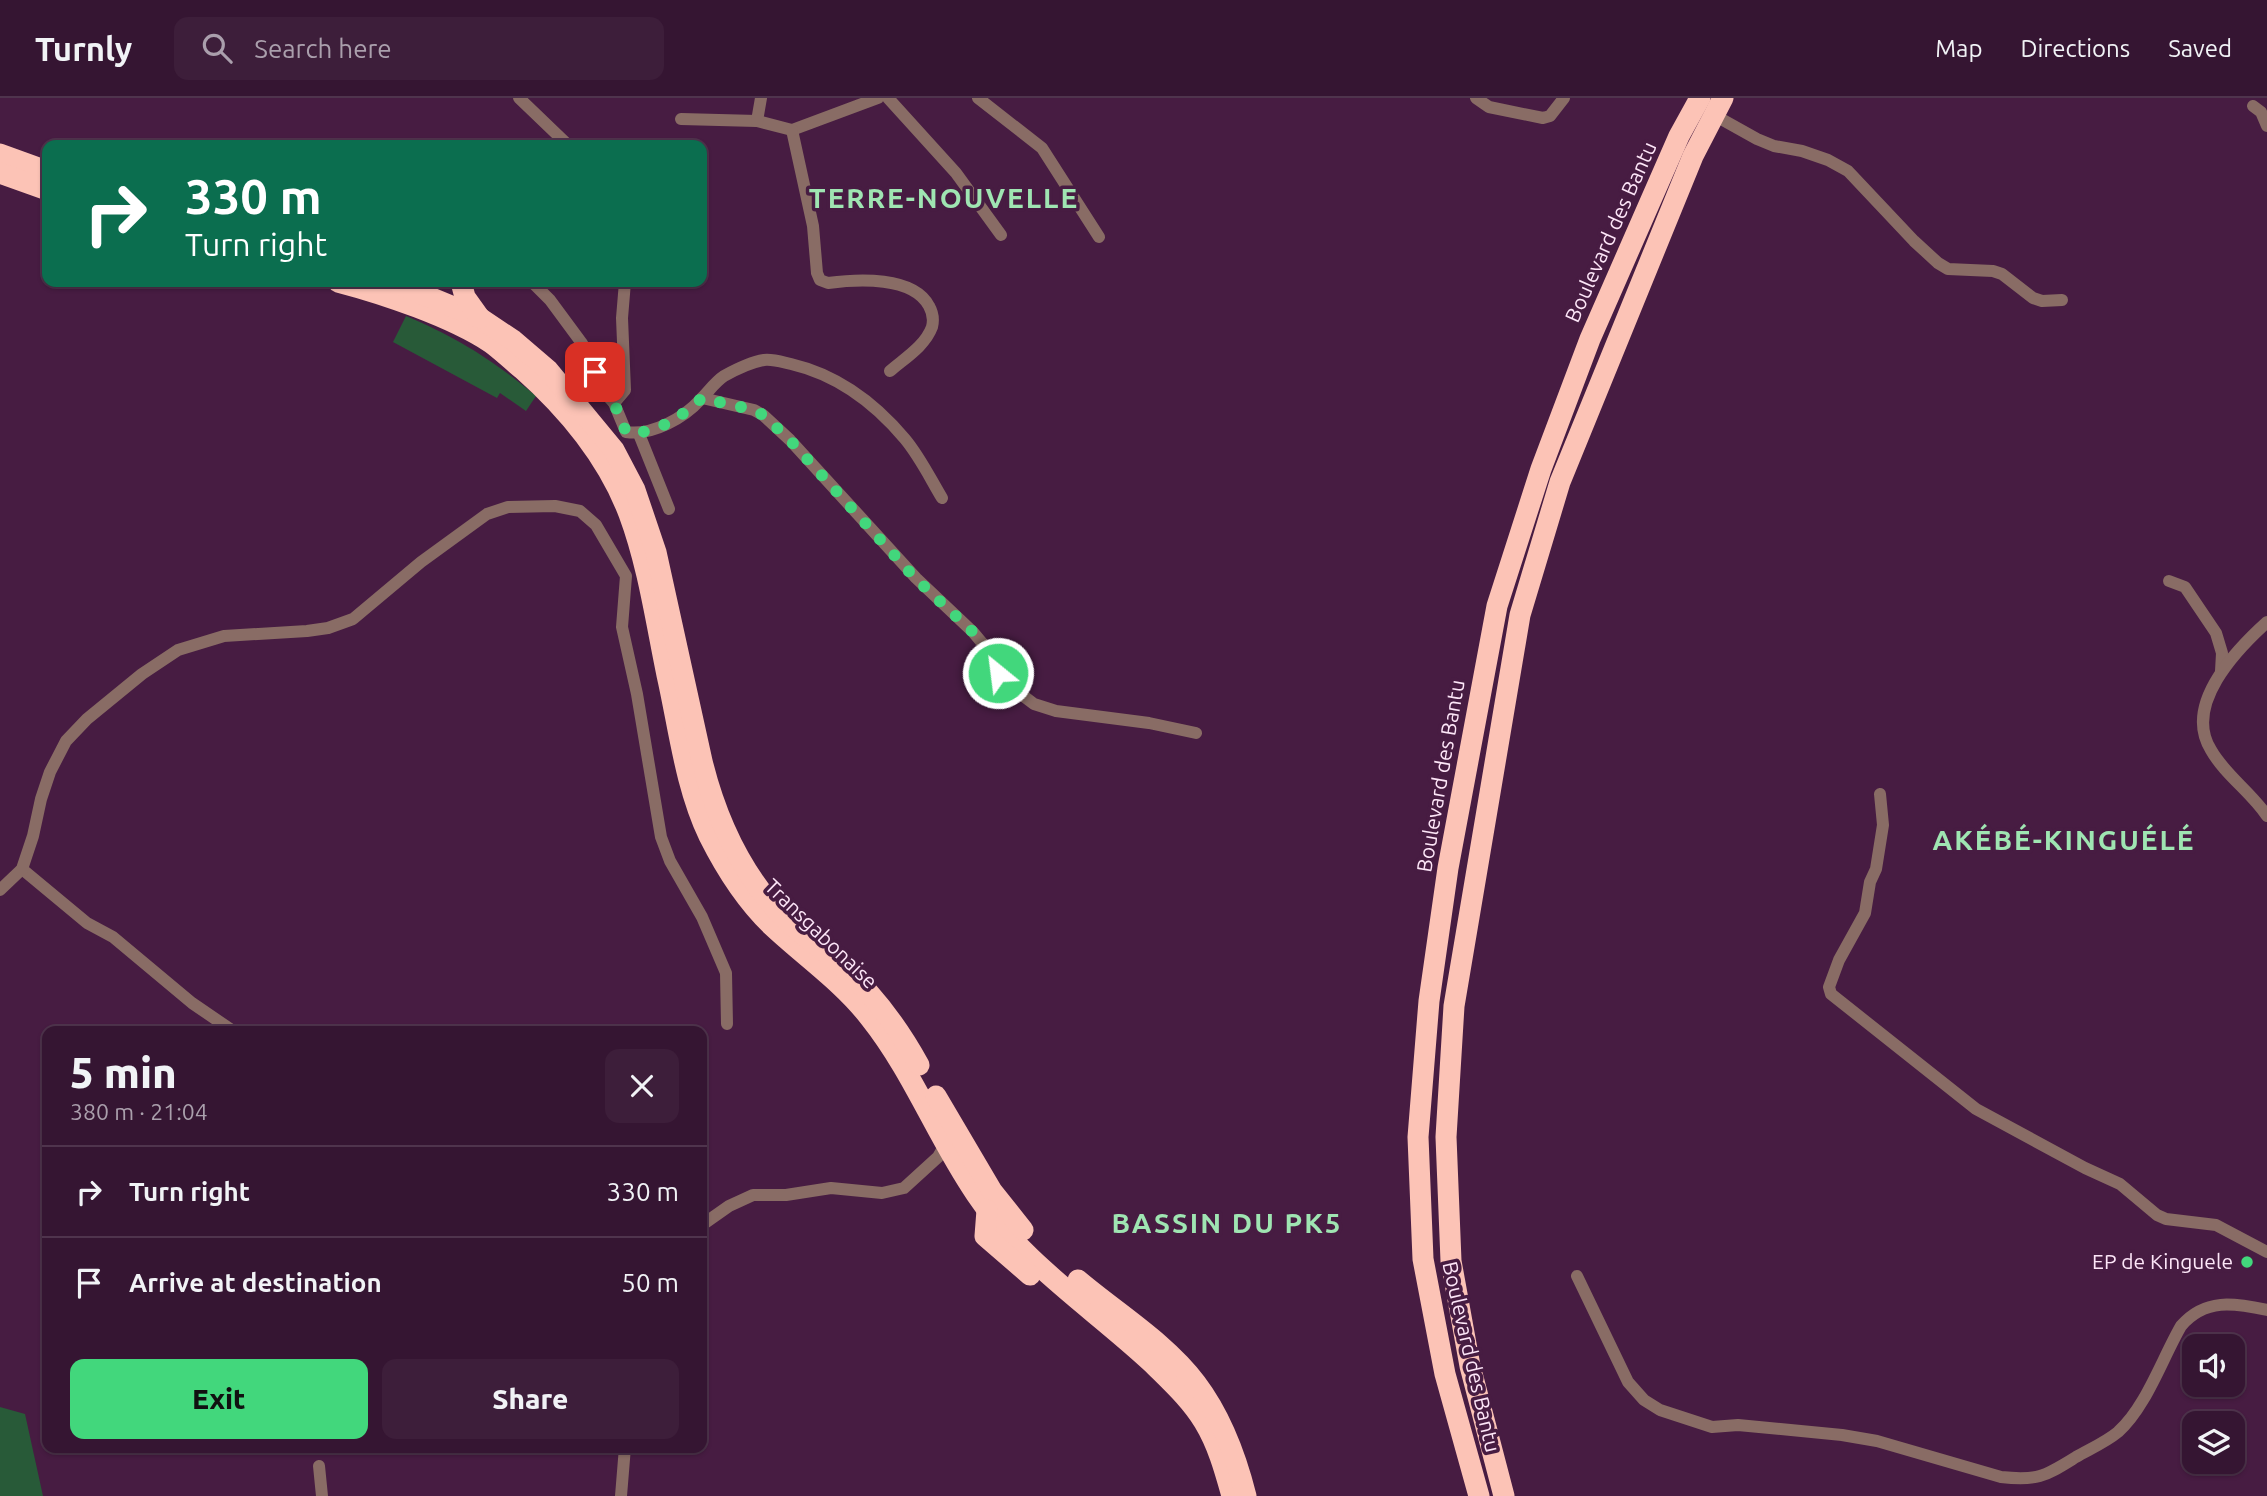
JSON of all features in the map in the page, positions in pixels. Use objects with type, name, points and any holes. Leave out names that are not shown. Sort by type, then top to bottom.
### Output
[{"type":"highway","name":"Boulevard des Bantu","points":[[1479,1496],[1446,1374],[1423,1259],[1418,1137],[1429,1001],[1448,868],[1497,606],[1541,469],[1591,339],[1679,136],[1700,98]]},
{"type":"highway","name":"Boulevard des Bantu","points":[[1504,1496],[1470,1366],[1451,1261],[1446,1137],[1454,1006],[1520,615],[1560,482],[1652,252],[1693,156],[1718,107]]},
{"type":"highway","points":[[0,154],[42,169]]},
{"type":"highway","points":[[0,173],[42,188]]},
{"type":"highway","name":"Transgabonaise","points":[[357,287],[454,324],[492,344],[566,412],[607,467],[631,519],[636,575],[688,776],[708,833],[727,868],[754,907],[771,925],[832,977],[868,1015],[897,1055],[987,1210],[1032,1259],[1163,1374],[1188,1400],[1204,1421],[1219,1454],[1232,1496]]},
{"type":"highway","name":"Transgabonaise","points":[[417,287],[480,318],[513,340],[548,370],[614,450],[635,490],[656,552],[710,793],[723,827],[750,874],[781,915],[840,964],[884,1009],[992,1191],[1012,1218],[1037,1245],[1173,1358],[1196,1383],[1227,1437],[1246,1496]]},
{"type":"highway","points":[[462,287],[465,297],[480,318]]},
{"type":"street","points":[[519,98],[563,140]]},
{"type":"street","points":[[757,121],[761,98]]},
{"type":"street","points":[[681,119],[757,121],[792,130],[878,98]]},
{"type":"street","points":[[888,98],[956,173],[1000,235]]},
{"type":"street","points":[[978,98],[1042,148],[1099,237]]},
{"type":"street","points":[[1476,98],[1489,107],[1543,118],[1550,116],[1564,98]]},
{"type":"street","points":[[2253,106],[2260,112],[2267,126]]},
{"type":"street","points":[[1718,107],[1757,139],[1828,160],[1847,171],[1914,241],[1948,269],[1993,271],[2002,274],[2033,298],[2042,301],[2062,300]]},
{"type":"street","points":[[792,130],[813,226],[820,280],[828,283],[891,282],[913,289],[924,297],[931,309],[931,327],[923,341],[890,370]]},
{"type":"street","points":[[537,287],[550,300],[589,355],[601,389],[614,403],[626,432],[639,434],[674,419],[702,398],[723,377],[764,360],[808,369],[839,381],[869,403],[906,440],[942,498]]},
{"type":"street","points":[[614,403],[625,390],[622,318],[625,287]]},
{"type":"street","points":[[702,398],[754,410],[763,415],[790,440],[916,579],[973,632],[983,644],[998,673],[1034,704],[1056,711],[1138,721],[1196,733]]},
{"type":"street","points":[[639,434],[669,509]]},
{"type":"street","points":[[0,890],[22,869],[47,781],[66,741],[87,719],[128,685],[178,650],[224,636],[307,631],[328,628],[352,619],[421,562],[487,514],[508,507],[555,506],[580,511],[596,525],[636,575],[622,627],[637,694],[661,837],[670,861],[702,917],[726,973],[727,1024]]},
{"type":"street","points":[[2169,581],[2185,587],[2216,634],[2222,653],[2221,671]]},
{"type":"street","points":[[2267,622],[2221,671],[2211,691],[2204,725],[2207,743],[2219,761],[2267,816]]},
{"type":"street","points":[[1880,793],[1883,825],[1877,869],[1870,882],[1865,913],[1839,960],[1829,988],[1831,993],[1976,1109],[2120,1184],[2157,1215],[2166,1219],[2216,1225],[2267,1252]]},
{"type":"street","points":[[22,869],[88,923],[113,937],[192,1003],[226,1026]]},
{"type":"street","points":[[707,1221],[729,1206],[752,1195],[786,1195],[831,1188],[882,1193],[904,1188],[938,1157],[946,1143]]},
{"type":"street","points":[[1577,1276],[1628,1381],[1644,1400],[1660,1410],[1712,1427],[1738,1425],[1877,1441],[2001,1477],[2018,1479],[2032,1479],[2049,1474],[2120,1430],[2133,1416],[2177,1333],[2192,1313],[2224,1304],[2267,1310]]},
{"type":"street","points":[[621,1496],[625,1453]]},
{"type":"street","points":[[318,1466],[322,1496]]},
{"type":"green space","points":[[406,316],[459,341],[520,383],[536,396],[526,411],[500,393],[497,398],[393,342]]},
{"type":"green space","points":[[0,1407],[25,1414],[43,1496],[0,1496]]},
{"type":"place","name":"EP de Kinguele","points":[[2247,1262]]},
{"type":"district","name":"TERRE-NOUVELLE","points":[[944,198]]},
{"type":"district","name":"AKÉBÉ-KINGUÉLÉ","points":[[2064,840]]},
{"type":"district","name":"BASSIN DU PK5","points":[[1227,1223]]},
{"type":"route","points":[[595,372],[601,389],[614,403],[626,432],[639,434],[659,427],[702,398],[754,410],[763,415],[790,440],[916,579],[973,632],[983,644],[998,673]]}]
